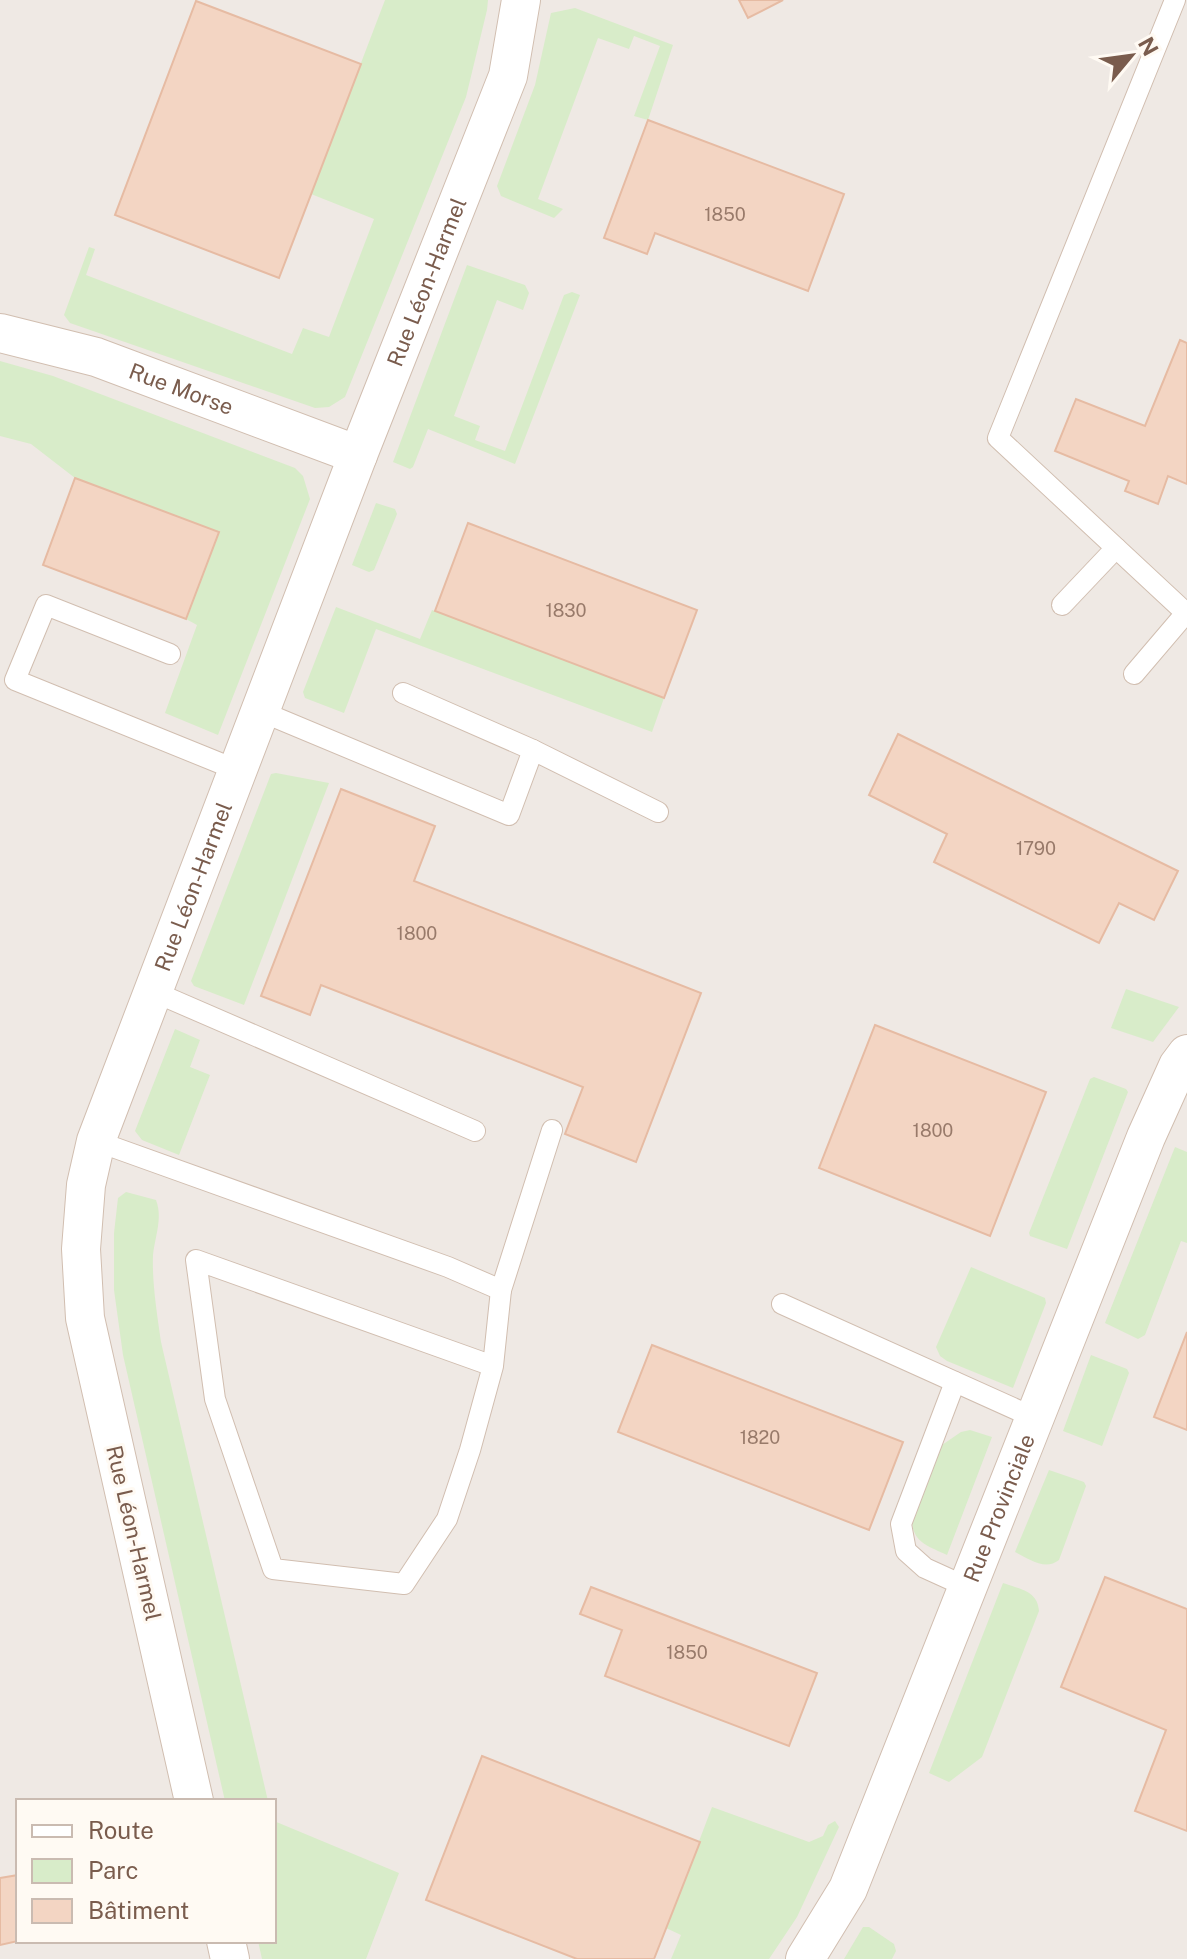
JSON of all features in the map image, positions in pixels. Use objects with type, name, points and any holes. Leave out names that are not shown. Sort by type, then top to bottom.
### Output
[{"type":"street","name":"Rue Léon-Harmel","points":[[194,1799],[85,1318],[81,1249],[86,1185],[96,1141],[152,991],[508,76],[521,0]]},
{"type":"street","name":"Rue Morse","points":[[0,333],[96,357],[358,455]]},
{"type":"street","name":"Rue Provinciale","points":[[805,1959],[848,1889],[1146,1137],[1178,1066],[1187,1054]]},
{"type":"lane","points":[[1134,674],[1186,614],[998,438],[1175,0]]},
{"type":"lane","points":[[1062,605],[1116,548]]},
{"type":"lane","points":[[170,654],[46,605],[15,680],[237,770]]},
{"type":"lane","points":[[403,693],[533,750],[658,812]]},
{"type":"lane","points":[[260,711],[509,815],[533,750]]},
{"type":"lane","points":[[152,991],[475,1131]]},
{"type":"lane","points":[[493,1366],[196,1260],[215,1399],[273,1569],[404,1584],[447,1519],[493,1366],[501,1290],[552,1130]]},
{"type":"lane","points":[[96,1141],[448,1267],[501,1290]]},
{"type":"lane","points":[[782,1304],[1035,1418]]},
{"type":"lane","points":[[955,1382],[901,1524],[906,1551],[925,1568],[969,1588]]},
{"type":"shaded area","points":[[0,0],[1187,0],[1187,1959],[0,1959]]},
{"type":"green space","points":[[385,0],[488,0],[466,97],[345,397],[329,407],[315,408],[70,323],[64,315],[89,247],[95,249],[86,275],[292,354],[303,328],[329,337],[374,219],[311,194]]},
{"type":"green space","points":[[575,8],[673,45],[648,120],[634,116],[660,46],[634,36],[629,49],[598,38],[538,199],[563,209],[554,218],[501,196],[497,186],[535,85],[551,13]]},
{"type":"green space","points":[[467,265],[525,285],[529,293],[523,310],[497,300],[454,416],[480,426],[475,440],[505,451],[564,295],[572,292],[580,295],[515,464],[428,429],[410,469],[393,462]]},
{"type":"green space","points":[[0,361],[53,376],[295,468],[303,476],[310,499],[218,735],[165,713],[197,625],[186,619],[219,532],[75,478],[31,444],[0,436]]},
{"type":"green space","points":[[376,503],[395,509],[397,514],[374,570],[369,572],[352,565]]},
{"type":"green space","points":[[336,607],[420,639],[432,610],[664,698],[652,732],[376,629],[344,713],[305,698],[303,692]]},
{"type":"green space","points":[[271,774],[329,783],[244,1005],[194,986],[191,981]]},
{"type":"green space","points":[[1126,989],[1179,1007],[1153,1042],[1111,1028]]},
{"type":"green space","points":[[175,1029],[200,1040],[190,1067],[210,1075],[179,1155],[142,1140],[135,1131]]},
{"type":"green space","points":[[1094,1077],[1128,1092],[1067,1249],[1029,1233],[1090,1079]]},
{"type":"green space","points":[[1175,1147],[1187,1152],[1187,1243],[1181,1241],[1145,1335],[1138,1339],[1105,1323]]},
{"type":"green space","points":[[126,1192],[156,1200],[158,1207],[153,1266],[161,1342],[268,1799],[225,1799],[123,1355],[114,1290],[114,1233],[118,1198]]},
{"type":"green space","points":[[971,1267],[1045,1298],[1046,1303],[1013,1388],[947,1361],[940,1356],[936,1347]]},
{"type":"green space","points":[[1091,1355],[1127,1369],[1129,1373],[1102,1446],[1063,1431]]},
{"type":"green space","points":[[970,1430],[992,1437],[947,1555],[920,1540],[912,1524],[942,1445],[961,1432]]},
{"type":"green space","points":[[1049,1470],[1084,1482],[1086,1486],[1059,1560],[1048,1564],[1037,1563],[1015,1552]]},
{"type":"green space","points":[[1003,1583],[1032,1595],[1039,1611],[982,1757],[949,1782],[929,1773]]},
{"type":"green space","points":[[712,1807],[809,1842],[823,1836],[828,1825],[835,1821],[839,1827],[797,1917],[769,1959],[671,1959],[681,1935],[666,1928]]},
{"type":"green space","points":[[276,1822],[399,1873],[366,1959],[262,1959],[258,1943],[276,1943]]},
{"type":"green space","points":[[863,1927],[869,1927],[894,1944],[896,1951],[892,1959],[844,1959]]},
{"type":"building","points":[[739,0],[783,0],[748,18]]},
{"type":"building","points":[[196,1],[361,64],[279,278],[115,215]]},
{"type":"building","points":[[648,120],[844,194],[808,291],[655,233],[647,254],[604,238]]},
{"type":"building","points":[[1180,340],[1187,343],[1187,484],[1168,476],[1158,504],[1125,491],[1129,481],[1055,451],[1076,399],[1145,426]]},
{"type":"building","points":[[75,478],[219,532],[186,619],[43,565]]},
{"type":"building","points":[[468,523],[697,610],[664,698],[435,611]]},
{"type":"building","points":[[898,734],[1178,871],[1154,920],[1119,903],[1099,943],[934,862],[947,834],[869,795]]},
{"type":"building","points":[[341,789],[435,826],[414,881],[701,993],[636,1162],[565,1134],[583,1087],[321,985],[310,1015],[261,996]]},
{"type":"building","points":[[875,1025],[1046,1092],[990,1236],[819,1168]]},
{"type":"building","points":[[1187,1332],[1187,1430],[1154,1417]]},
{"type":"building","points":[[652,1345],[903,1442],[869,1530],[618,1432]]},
{"type":"building","points":[[1105,1577],[1187,1609],[1187,1831],[1135,1811],[1166,1730],[1061,1687]]},
{"type":"building","points":[[591,1587],[817,1673],[789,1746],[605,1676],[622,1630],[580,1614]]},
{"type":"building","points":[[482,1756],[700,1842],[654,1959],[577,1959],[426,1900]]},
{"type":"building","points":[[16,1875],[16,1941],[0,1945],[0,1878]]}]
